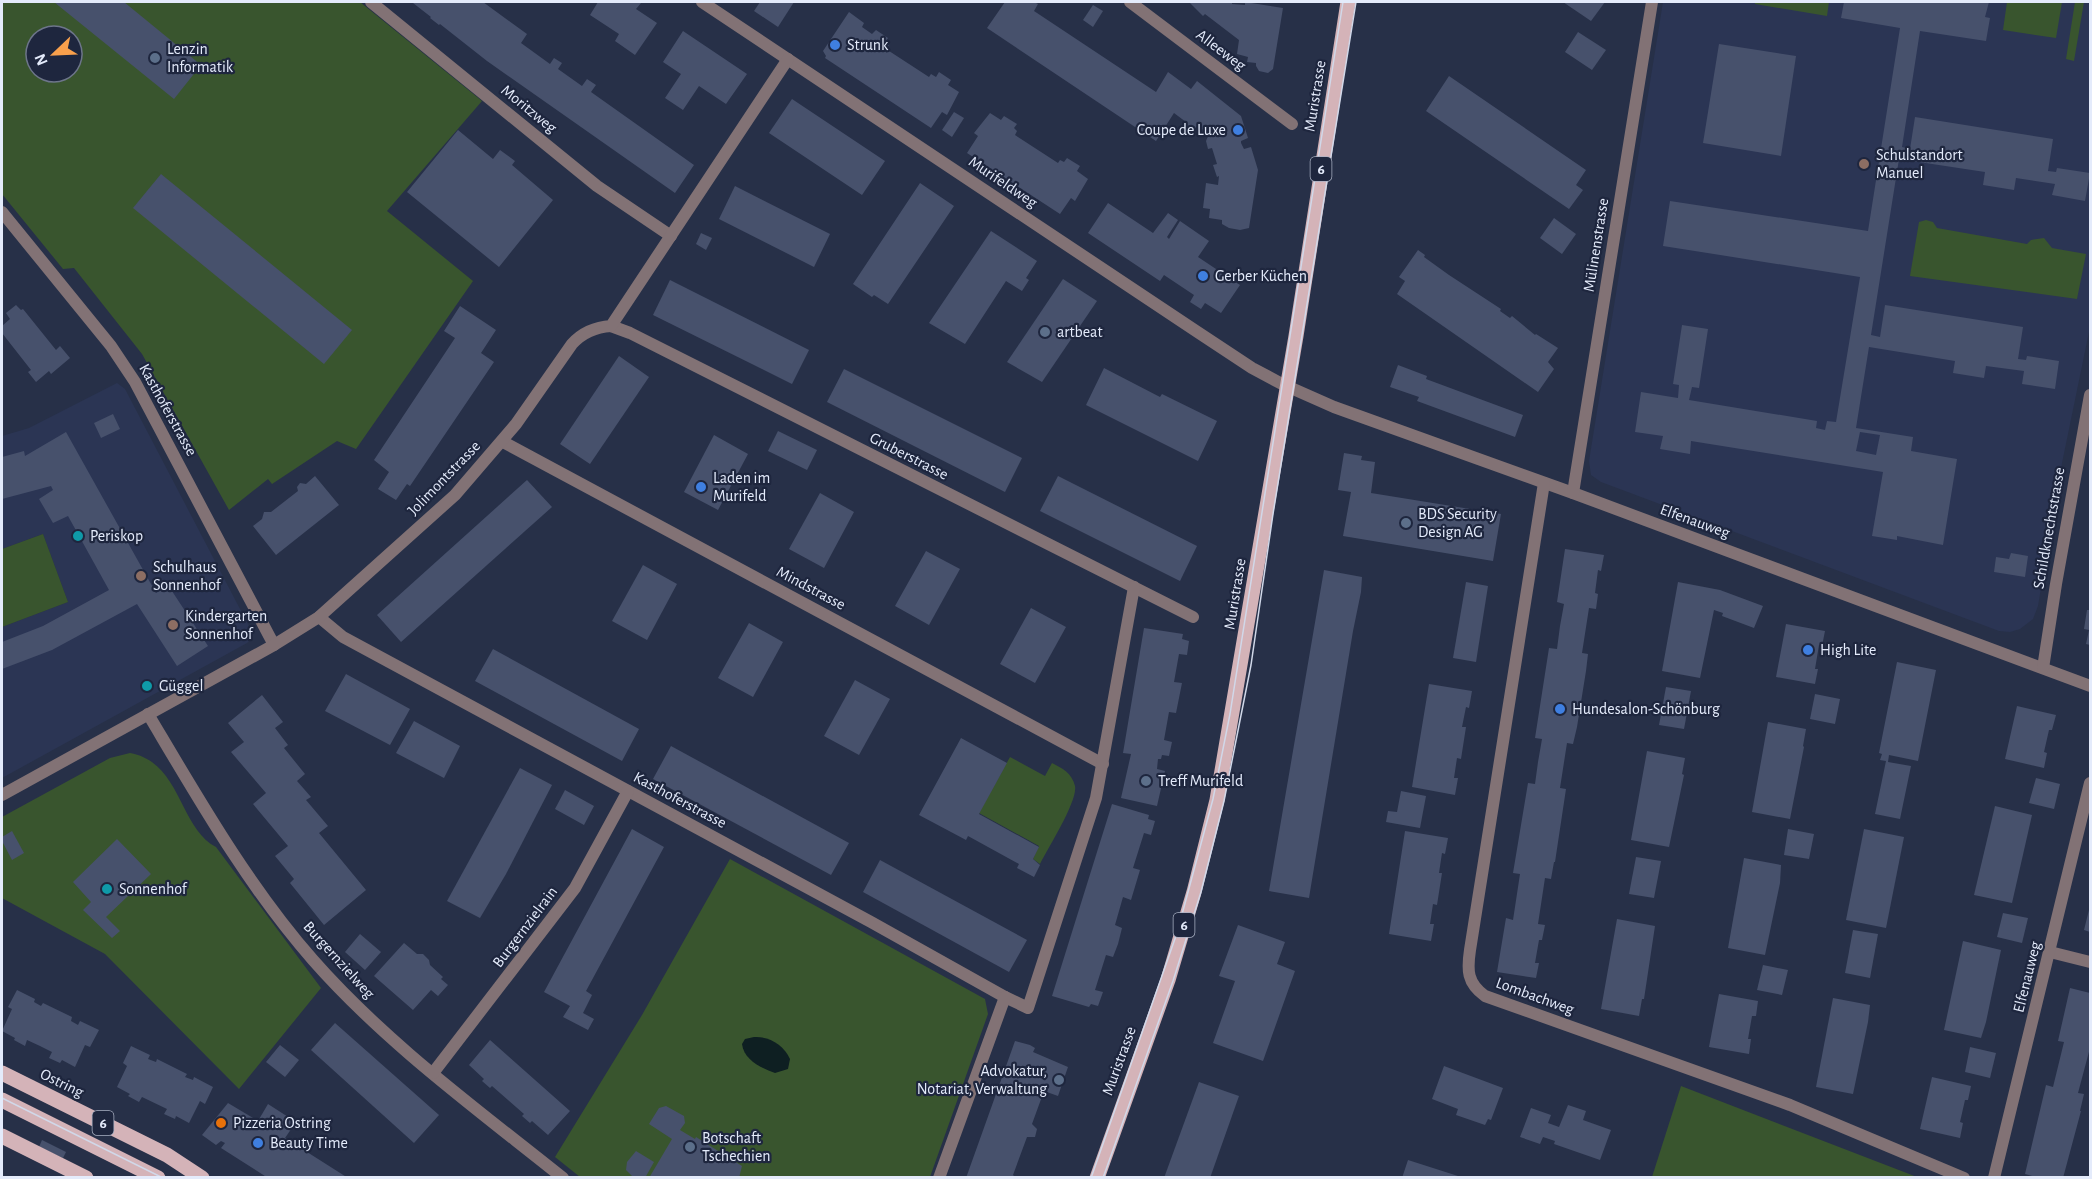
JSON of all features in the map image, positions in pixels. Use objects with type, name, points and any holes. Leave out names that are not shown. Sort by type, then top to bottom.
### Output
[{"type":"main road","name":"Muristrasse","points":[[1097,1178],[1168,980],[1194,892],[1217,800],[1244,653],[1348,2]]},
{"type":"main road","name":"Ostring","points":[[2,1073],[167,1155],[202,1178]]},
{"type":"main road","name":"6","points":[[2,1100],[158,1178]]},
{"type":"main road","points":[[2,1136],[86,1178]]},
{"type":"street","name":"Moritzweg","points":[[371,2],[597,186],[671,236]]},
{"type":"street","name":"Murifeldweg","points":[[702,2],[1252,368],[1287,387]]},
{"type":"street","name":"Alleeweg","points":[[1130,2],[1292,124]]},
{"type":"street","name":"Mülinenstrasse","points":[[1573,493],[1652,2]]},
{"type":"street","points":[[611,326],[788,59]]},
{"type":"street","name":"Kasthoferstrasse","points":[[2,212],[111,346],[135,381],[274,645]]},
{"type":"street","name":"Jolimontstrasse","points":[[2,795],[274,645],[320,617],[455,495],[503,442],[572,344],[583,335],[611,326]]},
{"type":"street","name":"Gruberstrasse","points":[[611,326],[630,333],[1192,617]]},
{"type":"street","name":"Elfenauweg","points":[[1287,387],[1334,407],[1573,493],[2091,686]]},
{"type":"street","name":"Schildknechtstrasse","points":[[2043,668],[2090,401]]},
{"type":"street","name":"Mindstrasse","points":[[503,442],[1103,764]]},
{"type":"street","name":"Lombachweg","points":[[1544,483],[1470,950],[1468,971],[1473,985],[1492,999],[1790,1106],[1964,1178]]},
{"type":"street","points":[[1103,764],[1134,587]]},
{"type":"street","name":"Kasthoferstrasse","points":[[320,617],[343,637],[1028,1008],[1096,798],[1103,764]]},
{"type":"street","name":"Burgernzielweg","points":[[148,714],[230,848],[300,944],[334,983],[433,1073],[563,1178]]},
{"type":"street","name":"Elfenauweg","points":[[1994,1178],[2091,783]]},
{"type":"street","name":"Burgernzielrain","points":[[433,1073],[575,888],[628,791]]},
{"type":"street","points":[[2050,952],[2091,962]]},
{"type":"street","points":[[939,1178],[1005,997]]},
{"type":"shaded area","name":"Schulstandort Manuel","points":[[1663,2],[2090,2],[2090,327],[2062,463],[2038,606],[2033,619],[2020,629],[2010,632],[1999,631],[1601,482],[1591,475],[1589,461]]},
{"type":"shaded area","name":"Schulhaus Sonnenhof","points":[[117,383],[125,389],[251,630],[252,638],[247,643],[2,778],[2,627],[68,602],[43,534],[2,549],[2,436],[29,428]]},
{"type":"shaded area","points":[[765,1038],[780,1046],[790,1059],[788,1069],[775,1073],[750,1059],[743,1050],[742,1044],[745,1039]]},
{"type":"green space","points":[[2,2],[360,2],[482,101],[387,211],[473,281],[356,449],[337,441],[272,484],[268,479],[229,510],[142,354],[74,268],[63,269],[2,194]]},
{"type":"green space","points":[[1755,2],[1829,2],[1827,16],[1755,4]]},
{"type":"green space","points":[[2007,2],[2062,2],[2056,38],[2003,30]]},
{"type":"green space","points":[[2075,2],[2084,2],[2074,61],[2066,59]]},
{"type":"green space","points":[[1926,220],[1933,222],[1937,228],[2027,244],[2031,240],[2044,238],[2052,248],[2086,254],[2077,299],[1910,276],[1919,222]]},
{"type":"green space","points":[[43,534],[68,602],[2,627],[2,549]]},
{"type":"green space","points":[[130,753],[147,759],[160,769],[170,782],[194,826],[216,847],[321,988],[239,1089],[105,954],[2,898],[2,817],[110,758]]},
{"type":"green space","points":[[1010,757],[1045,776],[1052,763],[1063,769],[1074,781],[1075,793],[1072,802],[1040,864],[1033,859],[1039,846],[979,813]]},
{"type":"green space","points":[[730,859],[985,999],[988,1014],[930,1177],[580,1177],[555,1157],[642,1015]]},
{"type":"green space","points":[[1681,1086],[1917,1177],[1652,1177]]},
{"type":"building","points":[[54,2],[124,2],[201,65],[174,99]]},
{"type":"building","points":[[414,2],[483,2],[527,34],[521,43],[550,64],[554,58],[562,63],[558,69],[582,86],[587,79],[596,85],[591,92],[694,165],[675,193],[487,61],[430,18]]},
{"type":"building","points":[[598,2],[639,2],[641,3],[636,9],[657,23],[635,55],[615,41],[619,34],[590,15]]},
{"type":"building","points":[[760,2],[794,2],[778,27],[754,11]]},
{"type":"building","points":[[1005,2],[1038,4],[1034,11],[1156,92],[1168,72],[1191,89],[1197,81],[1241,116],[1248,138],[1241,143],[1244,149],[1251,147],[1258,170],[1249,228],[1240,230],[1229,228],[1222,224],[1222,220],[1209,218],[1210,209],[1203,208],[1206,183],[1218,185],[1219,176],[1217,177],[1213,165],[1217,164],[1212,148],[1208,149],[1206,141],[1208,136],[1202,132],[1203,130],[1197,126],[1192,132],[1184,126],[1186,122],[1174,113],[1156,141],[987,28]]},
{"type":"building","points":[[1189,2],[1232,2],[1232,4],[1245,5],[1245,2],[1283,8],[1273,69],[1268,73],[1259,71],[1256,63],[1247,62],[1248,57],[1237,54],[1239,40],[1205,14],[1203,16]]},
{"type":"building","points":[[1563,2],[1605,2],[1591,21]]},
{"type":"building","points":[[1844,2],[1989,2],[1985,17],[1990,18],[1986,41],[1920,31],[1902,147],[1910,149],[1915,117],[2053,139],[2048,171],[2056,172],[2057,168],[2090,173],[2085,201],[2052,195],[2055,184],[2016,178],[2014,190],[1983,185],[1985,172],[1899,159],[1871,335],[1880,337],[1885,305],[2023,327],[2018,359],[2026,360],[2027,356],[2059,361],[2055,389],[2022,384],[2024,371],[1986,366],[1984,378],[1953,373],[1955,361],[1869,347],[1856,428],[1913,437],[1911,451],[1957,459],[1943,545],[1897,536],[1897,540],[1872,536],[1883,472],[1691,441],[1690,454],[1660,449],[1663,436],[1635,432],[1641,392],[1678,398],[1679,385],[1673,384],[1682,325],[1708,329],[1699,388],[1692,387],[1689,400],[1817,421],[1816,428],[1825,430],[1827,421],[1836,422],[1860,277],[1663,246],[1670,201],[1868,231],[1900,28],[1841,18]],"holes":[[[1860,432],[1880,435],[1876,455],[1856,451]]]},
{"type":"building","points":[[1093,5],[1103,11],[1093,27],[1083,20]]},
{"type":"building","points":[[849,12],[864,23],[862,27],[872,34],[876,30],[888,38],[885,43],[889,45],[886,49],[929,77],[931,74],[936,77],[939,72],[951,80],[948,85],[959,92],[947,115],[942,112],[931,128],[825,58],[823,51]]},
{"type":"building","points":[[683,31],[747,74],[726,104],[699,86],[683,110],[665,98],[681,74],[663,62]]},
{"type":"building","points":[[1578,32],[1606,50],[1592,70],[1565,52]]},
{"type":"building","points":[[1719,44],[1796,56],[1781,156],[1703,143]]},
{"type":"building","points":[[1449,76],[1586,170],[1576,185],[1583,190],[1569,209],[1426,111]]},
{"type":"building","points":[[792,99],[885,161],[862,195],[769,133]]},
{"type":"building","points":[[954,112],[964,118],[952,137],[942,130]]},
{"type":"building","points":[[990,113],[1001,120],[1004,116],[1017,124],[1014,128],[1017,131],[1015,135],[1058,163],[1060,160],[1064,162],[1067,158],[1080,166],[1077,171],[1088,179],[1075,201],[1071,198],[1060,214],[967,153],[978,136],[974,133]]},
{"type":"building","points":[[458,130],[493,159],[500,150],[515,161],[512,165],[553,200],[499,267],[407,192]]},
{"type":"building","points":[[161,174],[352,330],[324,364],[133,208]]},
{"type":"building","points":[[920,183],[954,206],[888,304],[874,295],[872,297],[853,284]]},
{"type":"building","points":[[735,186],[830,234],[814,267],[719,219]]},
{"type":"building","points":[[1108,203],[1153,233],[1168,213],[1178,220],[1167,237],[1169,239],[1180,221],[1209,241],[1198,257],[1240,285],[1221,313],[1205,303],[1201,309],[1190,302],[1194,295],[1164,275],[1160,281],[1088,233]]},
{"type":"building","points":[[1554,218],[1576,234],[1562,254],[1540,238]]},
{"type":"building","points":[[991,231],[1037,261],[1026,278],[1029,280],[1022,291],[1006,281],[965,344],[929,323]]},
{"type":"building","points":[[701,233],[712,238],[706,250],[696,244]]},
{"type":"building","points":[[1418,250],[1425,255],[1424,257],[1501,309],[1500,311],[1510,318],[1512,316],[1535,335],[1558,348],[1548,362],[1554,369],[1538,392],[1397,294],[1405,281],[1399,277]]},
{"type":"building","points":[[1063,279],[1097,301],[1042,382],[1007,362]]},
{"type":"building","points":[[670,280],[809,350],[792,384],[653,315]]},
{"type":"building","points":[[16,305],[21,310],[23,309],[56,350],[60,346],[70,358],[51,374],[49,371],[36,382],[28,372],[31,370],[2,333],[2,326],[10,319],[6,313]]},
{"type":"building","points":[[460,306],[496,330],[481,353],[494,362],[410,486],[407,484],[396,500],[378,489],[389,472],[374,460],[455,338],[444,331]]},
{"type":"building","points":[[619,356],[649,377],[590,464],[560,444]]},
{"type":"building","points":[[1398,365],[1427,376],[1426,379],[1523,415],[1515,437],[1417,401],[1419,397],[1390,387]]},
{"type":"building","points":[[1104,368],[1160,397],[1162,394],[1217,421],[1198,461],[1086,405]]},
{"type":"building","points":[[844,369],[1022,458],[1005,492],[827,402]]},
{"type":"building","points":[[113,414],[120,429],[101,438],[94,423]]},
{"type":"building","points":[[778,431],[817,450],[807,470],[768,451]]},
{"type":"building","points":[[66,432],[156,593],[168,585],[208,646],[177,666],[137,604],[52,650],[2,669],[2,642],[43,626],[109,590],[68,516],[53,523],[39,499],[53,490],[51,486],[2,499],[2,457],[24,451],[25,456]]},
{"type":"building","points":[[714,435],[748,454],[718,510],[684,492]]},
{"type":"building","points":[[1344,453],[1362,456],[1361,460],[1375,462],[1371,493],[1501,514],[1493,561],[1343,536],[1351,492],[1338,490]]},
{"type":"building","points":[[315,476],[339,505],[276,555],[253,526],[262,519],[264,512],[271,512],[298,491],[297,487],[300,483],[306,484]]},
{"type":"building","points":[[1058,476],[1197,546],[1180,581],[1040,511]]},
{"type":"building","points":[[527,480],[552,507],[401,642],[377,615]]},
{"type":"building","points":[[820,493],[854,512],[824,568],[789,549]]},
{"type":"building","points":[[1565,549],[1604,555],[1601,571],[1598,570],[1595,593],[1598,594],[1596,609],[1589,608],[1582,653],[1588,654],[1577,727],[1573,744],[1567,743],[1560,788],[1566,789],[1555,862],[1551,879],[1545,878],[1538,924],[1545,925],[1542,940],[1539,940],[1535,963],[1539,963],[1536,978],[1497,972],[1506,918],[1513,920],[1520,874],[1513,873],[1528,783],[1535,784],[1542,739],[1535,738],[1549,648],[1557,649],[1564,604],[1557,602]]},
{"type":"building","points":[[926,551],[960,569],[929,625],[895,606]]},
{"type":"building","points":[[2011,553],[2028,556],[2025,577],[1994,572],[1996,557],[2009,559]]},
{"type":"building","points":[[643,565],[677,584],[647,640],[612,621]]},
{"type":"building","points":[[1324,570],[1362,577],[1309,898],[1269,891]]},
{"type":"building","points":[[1466,582],[1488,586],[1476,662],[1453,658]]},
{"type":"building","points":[[1678,582],[1720,590],[1763,606],[1754,628],[1722,616],[1723,613],[1714,610],[1700,678],[1662,671]]},
{"type":"building","points":[[1031,608],[1066,627],[1035,683],[1000,664]]},
{"type":"building","points":[[2087,610],[2090,610],[2090,645],[2086,644],[2089,630],[2084,629]]},
{"type":"building","points":[[749,623],[783,642],[753,697],[718,678]]},
{"type":"building","points":[[1786,624],[1825,631],[1822,646],[1819,645],[1815,684],[1776,677]]},
{"type":"building","points":[[1144,628],[1183,634],[1182,639],[1189,641],[1187,655],[1179,654],[1174,682],[1182,683],[1176,713],[1169,712],[1164,740],[1172,742],[1169,756],[1162,755],[1161,759],[1158,759],[1157,769],[1165,771],[1157,806],[1121,798],[1131,754],[1123,753]]},
{"type":"building","points":[[493,649],[639,729],[622,761],[475,681]]},
{"type":"building","points":[[1897,662],[1936,670],[1918,761],[1889,755],[1888,762],[1911,766],[1900,819],[1875,814],[1886,761],[1880,760],[1882,754],[1879,753]]},
{"type":"building","points":[[346,674],[410,709],[390,745],[325,711]]},
{"type":"building","points":[[855,680],[890,699],[859,755],[824,736]]},
{"type":"building","points":[[1429,684],[1472,691],[1462,727],[1466,727],[1461,759],[1457,758],[1454,778],[1458,778],[1455,795],[1412,787]]},
{"type":"building","points":[[1666,687],[1691,691],[1684,729],[1659,725]]},
{"type":"building","points":[[1815,694],[1840,699],[1835,724],[1810,719]]},
{"type":"building","points":[[262,695],[283,722],[275,728],[288,745],[284,748],[305,774],[297,781],[311,797],[306,800],[328,826],[319,833],[366,890],[324,925],[290,883],[294,879],[275,856],[288,846],[253,804],[266,793],[231,752],[244,742],[228,723]]},
{"type":"building","points":[[2017,706],[2056,715],[2052,730],[2049,730],[2044,752],[2047,753],[2044,768],[2005,759]]},
{"type":"building","points":[[414,721],[460,746],[444,778],[396,753]]},
{"type":"building","points":[[1768,722],[1806,729],[1790,819],[1752,812]]},
{"type":"building","points":[[961,738],[1007,763],[979,814],[1039,847],[1033,859],[1040,865],[1034,877],[1017,868],[1019,864],[968,836],[966,840],[919,815]]},
{"type":"building","points":[[671,746],[849,843],[831,875],[653,779]]},
{"type":"building","points":[[1647,751],[1685,758],[1682,774],[1684,775],[1669,847],[1631,840]]},
{"type":"building","points":[[520,768],[552,785],[506,874],[480,918],[447,901]]},
{"type":"building","points":[[2036,778],[2060,784],[2054,809],[2029,803]]},
{"type":"building","points":[[565,790],[594,806],[584,825],[555,809]]},
{"type":"building","points":[[1401,791],[1426,796],[1420,828],[1386,822],[1388,811],[1397,812]]},
{"type":"building","points":[[1112,804],[1149,815],[1148,819],[1155,821],[1151,835],[1144,833],[1133,868],[1140,870],[1131,900],[1123,897],[1115,925],[1122,928],[1118,944],[1113,957],[1106,955],[1095,990],[1103,992],[1098,1006],[1091,1004],[1089,1007],[1052,996]]},
{"type":"building","points":[[1995,806],[2032,815],[2012,903],[1974,895]]},
{"type":"building","points":[[632,829],[664,847],[586,991],[592,995],[583,1013],[594,1019],[588,1030],[563,1017],[570,1006],[544,992]]},
{"type":"building","points":[[1788,829],[1814,834],[1809,859],[1784,855]]},
{"type":"building","points":[[1864,829],[1904,837],[1886,928],[1846,920]]},
{"type":"building","points":[[12,831],[24,853],[12,860],[2,837]]},
{"type":"building","points":[[1405,831],[1448,838],[1445,854],[1442,853],[1439,873],[1442,873],[1437,905],[1433,904],[1430,924],[1434,924],[1431,941],[1389,934]]},
{"type":"building","name":"Sonnenhof","points":[[117,839],[151,874],[106,917],[120,931],[112,938],[83,910],[91,902],[73,882]]},
{"type":"building","points":[[1636,857],[1661,861],[1654,898],[1629,894]]},
{"type":"building","points":[[1744,858],[1781,865],[1780,883],[1765,955],[1728,948]]},
{"type":"building","points":[[880,860],[1027,940],[1009,972],[863,892]]},
{"type":"building","points":[[2090,906],[2090,932],[2084,930]]},
{"type":"building","points":[[2003,913],[2028,918],[2022,943],[1997,937]]},
{"type":"building","points":[[1617,919],[1655,926],[1644,999],[1642,999],[1639,1016],[1601,1009]]},
{"type":"building","points":[[1238,925],[1285,942],[1277,964],[1295,971],[1263,1061],[1213,1043],[1235,981],[1219,976]]},
{"type":"building","points":[[1853,930],[1878,934],[1870,978],[1845,973]]},
{"type":"building","points":[[360,934],[381,952],[365,970],[345,952]]},
{"type":"building","points":[[1963,941],[2001,950],[1981,1038],[1944,1030]]},
{"type":"building","points":[[404,943],[417,954],[423,954],[448,985],[438,996],[431,990],[413,1010],[374,976]]},
{"type":"building","points":[[1763,965],[1788,970],[1782,995],[1757,990]]},
{"type":"building","points":[[2070,988],[2090,993],[2090,1048],[2078,1093],[2084,1094],[2063,1178],[2040,1178],[2025,1174],[2046,1085],[2053,1087],[2064,1042],[2058,1041]]},
{"type":"building","points":[[17,990],[35,999],[34,1002],[41,1006],[43,1003],[72,1017],[71,1021],[78,1025],[80,1021],[99,1030],[90,1047],[85,1045],[75,1067],[62,1060],[60,1063],[49,1058],[52,1052],[27,1040],[25,1046],[2,1031],[12,1009],[8,1007]]},
{"type":"building","points":[[1719,994],[1758,1001],[1756,1016],[1752,1016],[1748,1039],[1751,1039],[1749,1054],[1709,1047]]},
{"type":"building","points":[[1833,998],[1870,1005],[1853,1094],[1816,1087]]},
{"type":"building","points":[[335,1023],[439,1115],[414,1143],[311,1050]]},
{"type":"building","points":[[490,1040],[570,1111],[548,1135],[532,1121],[530,1123],[522,1116],[524,1114],[492,1086],[490,1088],[482,1081],[484,1079],[469,1065]]},
{"type":"building","points":[[1015,1041],[1030,1045],[1035,1048],[1033,1052],[1068,1067],[1058,1096],[1044,1091],[1032,1124],[1037,1129],[1035,1137],[1027,1137],[1013,1175],[1016,1178],[966,1178]]},
{"type":"building","points":[[280,1045],[299,1060],[285,1077],[266,1062]]},
{"type":"building","points":[[131,1046],[150,1055],[148,1059],[156,1062],[157,1059],[187,1074],[185,1077],[193,1080],[194,1077],[213,1087],[205,1104],[200,1101],[189,1123],[176,1116],[175,1119],[164,1114],[167,1109],[142,1097],[139,1102],[117,1087],[127,1066],[123,1063]]},
{"type":"building","points":[[1970,1047],[1996,1053],[1990,1078],[1965,1072]]},
{"type":"building","points":[[1444,1066],[1503,1088],[1491,1120],[1488,1119],[1485,1125],[1456,1115],[1458,1109],[1432,1099]]},
{"type":"building","points":[[1932,1077],[1971,1086],[1960,1122],[1963,1123],[1960,1138],[1920,1129]]},
{"type":"building","points":[[1199,1082],[1239,1096],[1210,1178],[1164,1178]]},
{"type":"building","points":[[228,1103],[258,1121],[268,1104],[296,1122],[285,1138],[348,1178],[268,1178],[221,1148],[225,1143],[221,1141],[216,1145],[202,1135]]},
{"type":"building","points":[[1568,1105],[1586,1111],[1583,1120],[1611,1130],[1600,1160],[1554,1144],[1555,1141],[1543,1137],[1540,1144],[1520,1137],[1531,1108],[1551,1115],[1548,1123],[1559,1127]]},
{"type":"building","name":"Botschaft Tschechien","points":[[666,1106],[684,1116],[685,1123],[680,1130],[695,1139],[696,1137],[742,1166],[739,1178],[649,1178],[672,1139],[649,1124],[659,1108]]},
{"type":"building","points":[[42,1140],[66,1152],[63,1158],[39,1147]]},
{"type":"building","points":[[636,1151],[654,1162],[645,1178],[634,1178],[626,1170],[627,1162]]},
{"type":"building","points":[[1408,1160],[1458,1176],[1458,1178],[1402,1178]]},
{"type":"tram line","points":[[1091,1178],[1177,933],[1213,799],[1230,714],[1343,2]]},
{"type":"tram line","points":[[1103,1178],[1173,981],[1201,892],[1224,801],[1251,665],[1273,514],[1356,2]]},
{"type":"tram line","points":[[2,1098],[163,1178]]},
{"type":"place","name":"Strunk","points":[[835,45]]},
{"type":"place","name":"Lenzin Informatik","points":[[155,58]]},
{"type":"place","name":"Coupe de Luxe","points":[[1238,130]]},
{"type":"place","name":"Schulstandort Manuel","points":[[1864,164]]},
{"type":"place","name":"Gerber Küchen","points":[[1203,276]]},
{"type":"place","name":"artbeat","points":[[1045,332]]},
{"type":"place","name":"Laden im Murifeld","points":[[701,487]]},
{"type":"place","name":"BDS Security Design AG","points":[[1406,523]]},
{"type":"place","name":"Periskop","points":[[78,536]]},
{"type":"place","name":"Schulhaus Sonnenhof","points":[[141,576]]},
{"type":"place","name":"Kindergarten Sonnenhof","points":[[173,625]]},
{"type":"place","name":"High Lite","points":[[1808,650]]},
{"type":"place","name":"Güggel","points":[[147,686]]},
{"type":"place","name":"Hundesalon-Schönburg","points":[[1560,709]]},
{"type":"place","name":"Treff Murifeld","points":[[1146,781]]},
{"type":"place","name":"Sonnenhof","points":[[107,889]]},
{"type":"place","name":"Advokatur, Notariat, Verwaltung","points":[[1059,1080]]},
{"type":"place","name":"Pizzeria Ostring","points":[[221,1123]]},
{"type":"place","name":"Beauty Time","points":[[258,1143]]},
{"type":"place","name":"Botschaft Tschechien","points":[[690,1147]]}]
